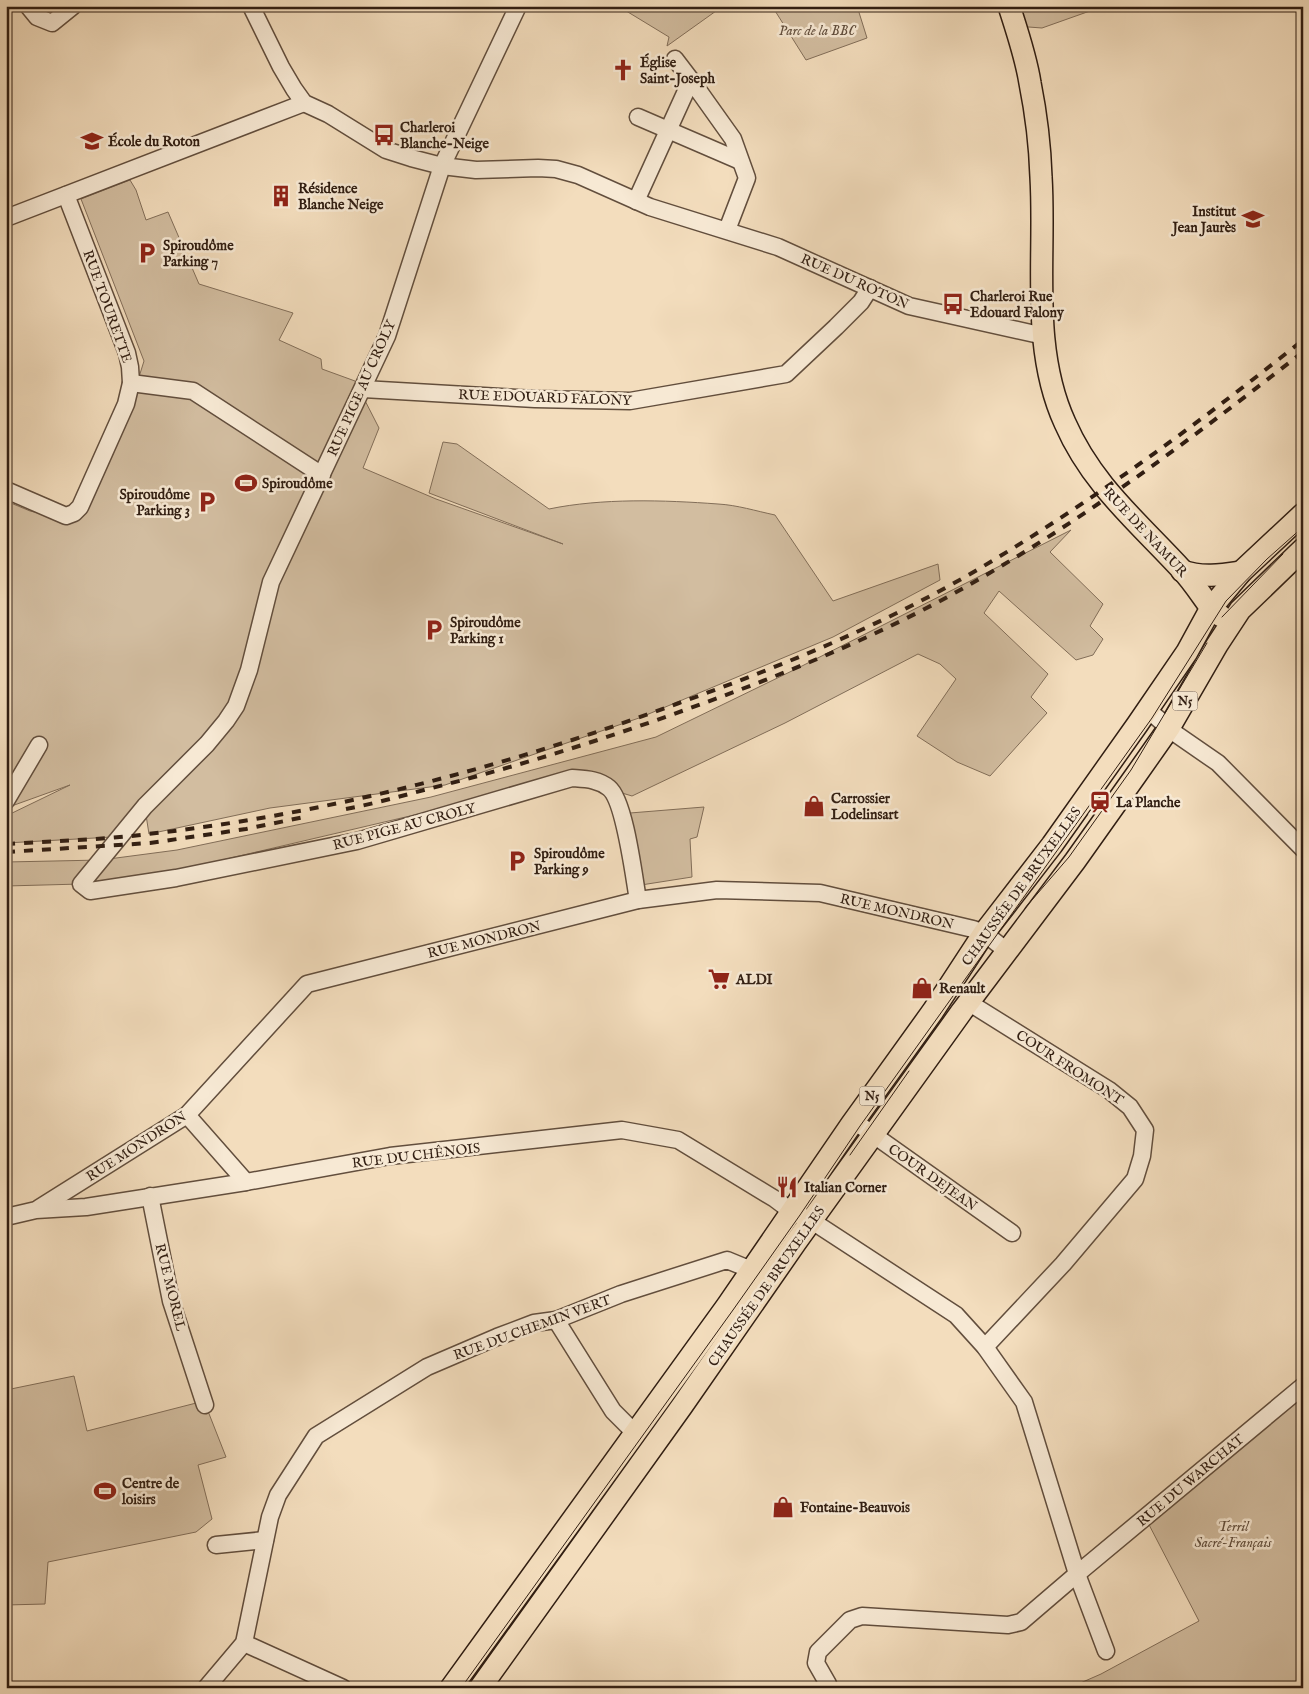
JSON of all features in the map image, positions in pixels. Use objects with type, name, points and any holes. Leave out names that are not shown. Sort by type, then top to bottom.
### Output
[{"type":"main road","name":"RUE DE NAMUR","points":[[1009,6],[1030,82],[1041,176],[1044,336],[1049,376],[1064,422],[1081,455],[1105,489],[1182,571],[1214,612],[1232,623]]},
{"type":"main road","name":"CHAUSSÉE DE BRUXELLES","points":[[803,1216],[854,1121],[933,1011],[984,933],[1052,845],[1148,710],[1187,652],[1211,608],[1241,572],[1303,514]]},
{"type":"main road","name":"CHAUSSÉE DE BRUXELLES","points":[[450,1688],[635,1433],[762,1274],[803,1216],[873,1135],[1075,861],[1169,728],[1240,610],[1303,549]]},
{"type":"main road","points":[[1182,571],[1194,575],[1219,575],[1241,572]]},
{"type":"main road","name":"CHAUSSÉE DE BRUXELLES","points":[[480,1688],[682,1406],[762,1274]]},
{"type":"street","points":[[28,6],[37,17],[52,24],[73,6]]},
{"type":"street","points":[[6,218],[304,103],[281,67],[251,6]]},
{"type":"street","name":"RUE PIGE AU CROLY","points":[[518,6],[442,166],[387,336],[271,582],[248,670],[236,706],[208,744],[145,806],[81,884],[90,891],[176,878],[357,841],[572,778],[592,779],[610,789],[621,810],[638,900]]},
{"type":"street","points":[[675,59],[733,139],[747,178],[726,230]]},
{"type":"street","points":[[636,201],[691,80]]},
{"type":"street","name":"RUE DU ROTON","points":[[304,103],[328,114],[386,150],[411,158],[442,166],[476,170],[538,168],[556,169],[578,175],[636,201],[778,247],[909,306],[1044,336]]},
{"type":"street","points":[[638,117],[740,161]]},
{"type":"street","name":"RUE TOURETTE","points":[[6,490],[66,516],[74,513],[80,507],[122,415],[131,383],[127,353],[66,195]]},
{"type":"street","name":"RUE EDOUARD FALONY","points":[[362,389],[536,399],[630,401],[786,374],[854,308],[870,288]]},
{"type":"street","points":[[131,383],[193,391],[322,475]]},
{"type":"street","points":[[1148,710],[1218,764],[1301,844]]},
{"type":"street","points":[[6,801],[39,745]]},
{"type":"street","name":"RUE MONDRON","points":[[36,1210],[187,1114],[307,984],[638,900],[718,890],[820,893],[973,929],[984,933],[1007,951]]},
{"type":"street","name":"COUR FROMONT","points":[[968,1004],[976,1007],[1109,1090],[1130,1107],[1145,1130],[1142,1156],[1135,1179],[1063,1264],[985,1347]]},
{"type":"street","points":[[187,1114],[246,1182]]},
{"type":"street","name":"COUR DEJEAN","points":[[854,1121],[1012,1233]]},
{"type":"street","name":"RUE DU CHÊNOIS","points":[[6,1217],[36,1210],[86,1206],[246,1182],[390,1156],[622,1130],[678,1140],[803,1216]]},
{"type":"street","name":"RUE MOREL","points":[[150,1196],[171,1301],[205,1405]]},
{"type":"street","points":[[803,1216],[956,1315],[985,1347],[1024,1402],[1076,1574],[1106,1652]]},
{"type":"street","name":"RUE DU CHEMIN VERT","points":[[206,1688],[244,1643],[270,1517],[278,1495],[316,1436],[427,1367],[524,1327],[556,1320],[621,1294],[727,1260],[762,1274]]},
{"type":"street","points":[[556,1320],[613,1411],[635,1433]]},
{"type":"street","name":"RUE DU WARCHAT","points":[[828,1684],[816,1663],[818,1652],[850,1620],[862,1616],[1008,1624],[1021,1622],[1076,1574],[1303,1386]]},
{"type":"street","points":[[216,1545],[265,1540]]},
{"type":"street","points":[[244,1643],[343,1688]]},
{"type":"green space","points":[[618,6],[723,6],[667,46],[669,37]]},
{"type":"green space","name":"Parc de la BBC","points":[[772,6],[857,6],[867,38],[806,60]]},
{"type":"green space","points":[[1013,6],[1104,6],[1042,28],[1015,26]]},
{"type":"green space","name":"Spiroudôme","points":[[130,180],[136,190],[146,220],[168,212],[199,284],[293,313],[279,340],[321,359],[322,369],[355,381],[379,428],[363,468],[436,499],[563,544],[429,493],[443,442],[457,444],[549,509],[590,503],[655,501],[725,505],[775,515],[833,601],[938,564],[940,580],[833,637],[639,718],[445,785],[270,808],[149,834],[146,815],[130,836],[6,843],[6,816],[70,785],[6,808],[6,501],[30,511],[74,521],[128,412],[144,361],[81,199]]},
{"type":"green space","points":[[1071,530],[1050,552],[1103,604],[1090,626],[1103,639],[1093,655],[1076,660],[999,591],[984,613],[1048,674],[1031,697],[1047,713],[990,776],[957,762],[917,736],[956,679],[940,664],[918,654],[785,723],[632,796],[572,778],[90,891],[81,884],[6,886],[6,862],[101,860],[177,850],[431,797],[656,737],[798,668]]},
{"type":"green space","points":[[704,807],[697,837],[690,839],[692,877],[641,885],[630,813]]},
{"type":"green space","name":"Centre de loisirs","points":[[74,1376],[87,1431],[204,1401],[226,1457],[198,1465],[212,1519],[196,1532],[48,1562],[45,1604],[6,1605],[6,1390]]},
{"type":"green space","name":"Terril Sacré-Français","points":[[1303,1384],[1303,1688],[1069,1688],[1101,1674],[1199,1621],[1145,1517]]},
{"type":"tram line","points":[[461,1688],[733,1310],[860,1126],[1152,718],[1226,601],[1267,559],[1303,527]]},
{"type":"tram line","points":[[1222,617],[1283,554]]},
{"type":"tram line","points":[[1025,908],[1069,857],[1131,770],[1207,643]]},
{"type":"tram line","points":[[850,1155],[909,1071]]},
{"type":"railway","points":[[6,844],[95,839],[216,825],[284,814],[418,785],[484,767],[615,726],[756,674],[831,643],[905,609],[1020,544],[1144,461],[1303,340]]},
{"type":"railway","points":[[346,809],[481,775],[623,732],[778,675],[902,621],[1023,553],[1106,499],[1303,352]]},
{"type":"railway","points":[[6,852],[150,843],[246,829],[304,817]]},
{"type":"place","name":"Église Saint-Joseph","points":[[623,70]]},
{"type":"place","name":"Charleroi Blanche-Neige","points":[[384,135]]},
{"type":"place","name":"École du Roton","points":[[92,141]]},
{"type":"place","name":"Résidence Blanche Neige","points":[[281,196]]},
{"type":"place","name":"Institut Jean Jaurès","points":[[1253,219]]},
{"type":"place","name":"Spiroudôme Parking 7","points":[[147,253]]},
{"type":"place","name":"Charleroi Rue Edouard Falony","points":[[953,304]]},
{"type":"place","name":"Spiroudôme","points":[[246,483]]},
{"type":"place","name":"Spiroudôme Parking 3","points":[[207,502]]},
{"type":"place","name":"Spiroudôme Parking 1","points":[[434,630]]},
{"type":"place","name":"La Planche","points":[[1100,802]]},
{"type":"place","name":"Carrossier Lodelinsart","points":[[814,806]]},
{"type":"place","name":"Spiroudôme Parking 9","points":[[517,861]]},
{"type":"place","name":"ALDI","points":[[719,979]]},
{"type":"place","name":"Renault","points":[[922,988]]},
{"type":"place","name":"Italian Corner","points":[[787,1187]]},
{"type":"place","name":"Centre de loisirs","points":[[105,1491]]},
{"type":"place","name":"Fontaine-Beauvois","points":[[783,1507]]}]
